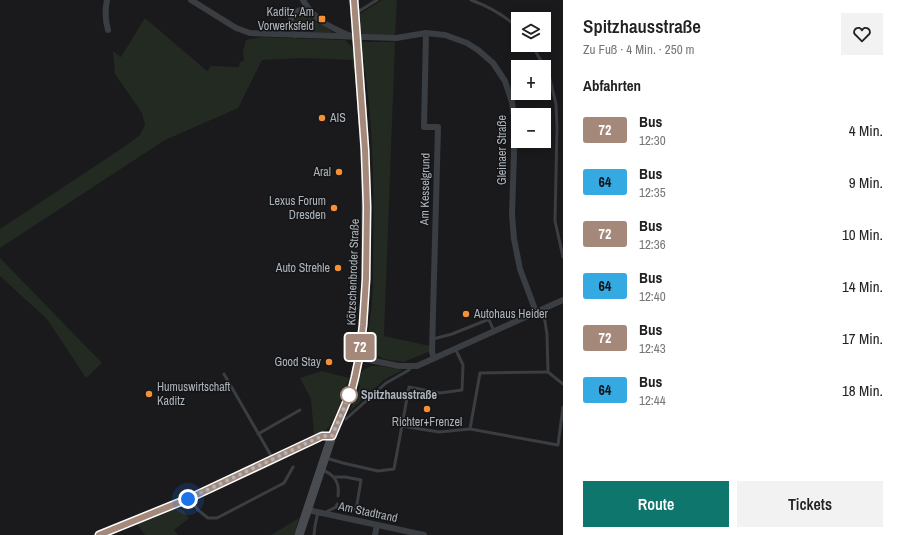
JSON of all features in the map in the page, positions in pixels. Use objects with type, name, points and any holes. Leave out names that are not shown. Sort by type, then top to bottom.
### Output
[{"type":"street","points":[[107,0],[105,7],[106,24],[108,30]]},
{"type":"street","name":"Gleinaer Straße","points":[[191,0],[240,30],[250,33],[356,38],[396,38],[426,33],[456,39],[478,50],[493,63],[505,80],[512,102],[515,123],[512,214],[514,239],[520,269],[536,312]]},
{"type":"street","points":[[303,0],[308,9],[321,21],[335,30],[356,38]]},
{"type":"street","name":"Kötzschenbroder Straße","points":[[299,535],[332,436],[352,389],[359,358],[363,325],[366,279],[367,207],[364,136],[354,0]]},
{"type":"street","points":[[295,36],[290,22],[292,16],[302,10],[308,9]]},
{"type":"street","name":"Am Kesselgrund","points":[[426,33],[424,127],[438,127],[432,352],[434,358]]},
{"type":"street","points":[[359,358],[399,366],[417,366],[563,300]]},
{"type":"street","points":[[99,535],[109,533],[190,498],[322,436],[332,436]]},
{"type":"street","name":"Am Stadtrand","points":[[308,510],[424,535]]},
{"type":"street","points":[[375,535],[377,525]]},
{"type":"lane","points":[[354,14],[378,0]]},
{"type":"lane","points":[[471,0],[483,5],[511,23]]},
{"type":"lane","points":[[536,52],[549,75],[556,104],[555,221],[563,257]]},
{"type":"lane","points":[[543,309],[547,334],[548,372]]},
{"type":"lane","points":[[433,339],[452,334],[486,320],[489,320],[494,331]]},
{"type":"lane","points":[[325,458],[378,471],[394,469],[409,387],[440,393],[462,390],[463,365],[456,348]]},
{"type":"lane","points":[[346,419],[386,383],[408,370],[410,367]]},
{"type":"lane","points":[[470,428],[480,373],[548,372],[563,384]]},
{"type":"lane","points":[[224,374],[273,460]]},
{"type":"lane","points":[[402,426],[439,432],[470,428],[558,445],[563,407]]},
{"type":"lane","points":[[258,434],[300,410]]},
{"type":"lane","points":[[190,498],[198,510],[208,518],[217,518],[284,482],[293,466]]},
{"type":"lane","points":[[321,470],[334,477],[339,486],[338,496]]},
{"type":"lane","points":[[327,514],[328,511],[337,505],[356,510],[361,480],[345,477],[334,477]]},
{"type":"lane","points":[[314,535],[318,512]]},
{"type":"shaded area","points":[[382,0],[397,0],[395,36],[361,34],[359,29],[360,14]]},
{"type":"shaded area","points":[[300,13],[308,14],[332,32],[300,32],[297,30],[293,22],[295,17]]},
{"type":"shaded area","points":[[145,18],[207,71],[211,66],[239,67],[240,62],[244,61],[243,50],[246,40],[261,37],[345,40],[354,49],[357,65],[353,69],[352,60],[303,58],[262,60],[238,108],[165,140],[0,248],[0,229],[140,135],[145,125],[142,113],[115,74],[113,51],[121,57]]},
{"type":"shaded area","points":[[360,42],[395,42],[384,336],[430,346],[431,351],[403,362],[384,359],[368,351],[367,347],[373,286],[374,217],[371,129],[365,71]]},
{"type":"shaded area","points":[[0,258],[102,363],[86,378],[47,319],[0,276]]},
{"type":"shaded area","points":[[371,366],[403,370],[385,379],[350,411],[360,386],[358,383],[359,377],[365,369]]},
{"type":"shaded area","points":[[322,371],[349,378],[333,421],[325,431],[314,435],[311,399],[300,378]]},
{"type":"shaded area","points":[[173,507],[183,510],[189,518],[174,530],[178,535],[145,535],[135,522]]},
{"type":"shaded area","points":[[299,518],[294,535],[271,535]]},
{"type":"bus line","name":"72","points":[[99,535],[190,498],[322,436],[332,436],[352,389],[355,377],[363,325],[366,279],[367,207],[365,150],[354,0]]},
{"type":"place","name":"Kaditz, Am Vorwerksfeld","points":[[322,19]]},
{"type":"place","name":"AIS","points":[[322,118]]},
{"type":"place","name":"Aral","points":[[339,172]]},
{"type":"place","name":"Lexus Forum Dresden","points":[[334,208]]},
{"type":"place","name":"Auto Strehle","points":[[338,268]]},
{"type":"place","name":"Autohaus Heider","points":[[466,314]]},
{"type":"place","name":"Good Stay","points":[[329,362]]},
{"type":"place","name":"Humuswirtschaft Kaditz","points":[[149,394]]},
{"type":"place","name":"Spitzhausstraße","points":[[349,395]]},
{"type":"place","name":"Richter+Frenzel","points":[[427,409]]},
{"type":"route","points":[[188,499],[322,436],[332,436],[350,394],[349,395]]}]
